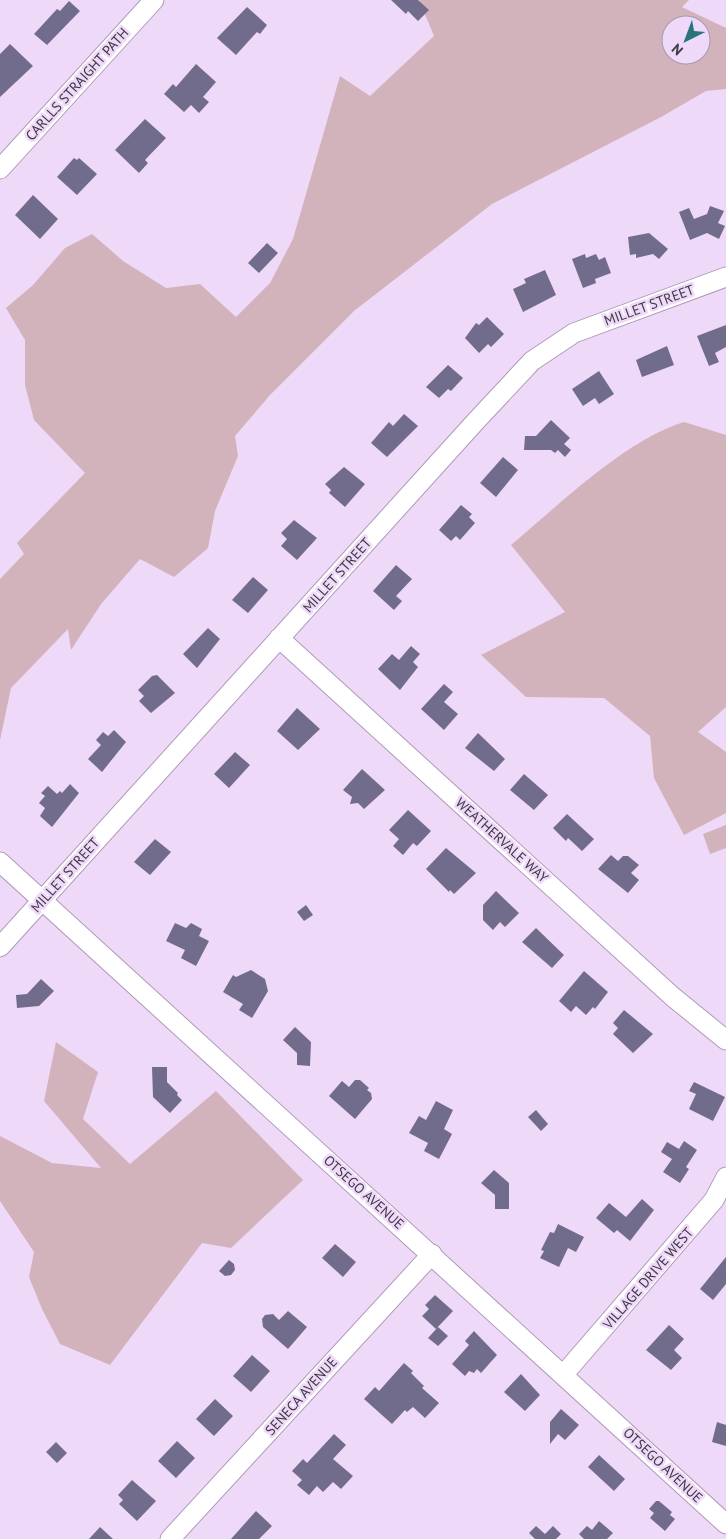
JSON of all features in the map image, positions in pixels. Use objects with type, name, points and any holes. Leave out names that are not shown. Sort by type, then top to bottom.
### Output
[{"type":"street","name":"CARLLS STRAIGHT PATH","points":[[0,169],[154,0]]},
{"type":"street","name":"MILLET STREET","points":[[0,947],[532,361],[574,333],[726,277]]},
{"type":"street","name":"WEATHERVALE WAY","points":[[280,638],[673,996],[726,1040]]},
{"type":"street","name":"OTSEGO AVENUE","points":[[0,862],[564,1374],[726,1524]]},
{"type":"street","name":"VILLAGE DRIVE WEST","points":[[564,1374],[714,1200],[726,1178]]},
{"type":"street","name":"SENECA AVENUE","points":[[170,1539],[432,1254]]},
{"type":"shaded area","points":[[419,0],[689,0],[682,7],[699,15],[661,15],[661,65],[711,65],[711,21],[726,28],[726,89],[706,91],[661,117],[492,204],[354,311],[270,395],[235,436],[238,456],[215,511],[208,548],[174,577],[140,559],[101,604],[71,650],[68,629],[11,688],[0,740],[0,579],[24,554],[17,543],[85,473],[34,420],[25,385],[25,340],[6,308],[33,285],[65,248],[92,234],[123,261],[166,288],[200,284],[236,317],[270,283],[293,239],[340,76],[370,96],[434,36]]},
{"type":"shaded area","points":[[684,422],[726,435],[726,707],[698,732],[726,752],[726,813],[684,835],[654,778],[650,736],[604,698],[526,697],[481,655],[565,612],[511,545],[571,493],[616,458],[639,443]]},
{"type":"shaded area","points":[[726,825],[726,848],[710,854],[703,834]]},
{"type":"shaded area","points":[[56,1042],[98,1072],[83,1119],[130,1164],[216,1091],[303,1180],[231,1248],[202,1243],[110,1365],[60,1344],[42,1309],[29,1277],[34,1252],[0,1201],[0,1136],[52,1163],[101,1168],[44,1101]]},
{"type":"building","points":[[391,0],[418,0],[429,10],[418,21],[408,11],[406,14]]},
{"type":"building","points":[[69,1],[80,11],[47,45],[34,34],[57,9],[60,11]]},
{"type":"building","points":[[247,7],[267,25],[260,34],[257,32],[236,55],[217,38]]},
{"type":"building","points":[[10,44],[33,66],[0,97],[0,54]]},
{"type":"building","points":[[196,64],[216,82],[203,97],[209,102],[199,113],[191,105],[184,112],[164,94],[173,84],[176,87]]},
{"type":"building","points":[[145,119],[166,138],[145,160],[148,163],[139,173],[115,150]]},
{"type":"building","points":[[74,158],[77,160],[79,158],[97,174],[77,195],[57,177]]},
{"type":"building","points":[[33,195],[58,219],[40,239],[15,215]]},
{"type":"building","points":[[710,206],[724,211],[718,223],[725,226],[719,239],[707,233],[690,240],[679,212],[689,208],[694,219],[707,214]]},
{"type":"building","points":[[649,233],[668,249],[659,259],[653,254],[636,258],[636,254],[630,255],[628,237]]},
{"type":"building","points":[[267,243],[278,253],[259,273],[248,263]]},
{"type":"building","points":[[585,254],[586,258],[596,254],[599,260],[605,257],[611,273],[595,279],[596,283],[583,288],[572,259]]},
{"type":"building","points":[[545,270],[556,295],[523,312],[513,289],[526,283],[524,279]]},
{"type":"building","points":[[487,317],[504,334],[491,347],[488,344],[479,353],[465,338],[476,323],[479,325]]},
{"type":"building","points":[[726,325],[726,347],[715,353],[719,362],[709,366],[697,336]]},
{"type":"building","points":[[667,346],[674,365],[642,377],[636,360]]},
{"type":"building","points":[[448,365],[463,378],[451,391],[448,389],[439,398],[426,387]]},
{"type":"building","points":[[599,371],[614,394],[599,404],[595,398],[583,406],[572,389]]},
{"type":"building","points":[[404,414],[418,426],[387,457],[371,443],[389,422],[393,426]]},
{"type":"building","points":[[551,420],[570,438],[564,444],[571,450],[565,457],[558,450],[555,453],[551,450],[524,450],[525,436],[536,436]]},
{"type":"building","points":[[503,457],[518,470],[496,497],[480,483]]},
{"type":"building","points":[[344,467],[365,484],[345,507],[329,493],[331,490],[325,484]]},
{"type":"building","points":[[461,505],[472,514],[469,517],[475,523],[460,540],[456,536],[451,541],[439,530]]},
{"type":"building","points":[[294,520],[317,538],[297,560],[281,546],[287,539],[281,533]]},
{"type":"building","points":[[396,565],[412,579],[396,596],[402,601],[394,610],[373,591]]},
{"type":"building","points":[[253,577],[268,590],[248,613],[232,600]]},
{"type":"building","points":[[208,628],[220,639],[197,668],[183,654]]},
{"type":"building","points":[[411,646],[420,654],[413,662],[418,667],[400,690],[378,669],[392,654],[399,660]]},
{"type":"building","points":[[157,675],[175,693],[151,713],[139,701],[144,696],[138,690],[152,676]]},
{"type":"building","points":[[444,684],[453,692],[444,702],[458,714],[444,730],[421,709]]},
{"type":"building","points":[[297,708],[320,729],[298,750],[277,731]]},
{"type":"building","points":[[114,730],[126,742],[102,772],[88,759],[101,745],[96,740],[103,732],[108,736]]},
{"type":"building","points":[[478,733],[505,759],[494,771],[465,748]]},
{"type":"building","points":[[235,752],[250,765],[229,788],[214,774]]},
{"type":"building","points":[[362,769],[385,790],[364,809],[358,803],[350,804],[352,797],[343,790]]},
{"type":"building","points":[[524,774],[548,795],[534,810],[510,790]]},
{"type":"building","points":[[70,784],[79,793],[52,827],[40,816],[45,808],[39,803],[45,796],[41,793],[48,786],[57,794],[60,791],[62,793]]},
{"type":"building","points":[[408,810],[431,831],[417,846],[413,843],[403,855],[393,846],[399,839],[389,830]]},
{"type":"building","points":[[567,814],[594,839],[582,851],[568,838],[566,841],[553,828]]},
{"type":"building","points":[[155,839],[171,852],[150,875],[134,862]]},
{"type":"building","points":[[446,848],[476,873],[454,894],[450,890],[449,892],[426,869]]},
{"type":"building","points":[[611,855],[618,861],[623,856],[628,856],[639,865],[631,873],[639,880],[628,893],[598,869]]},
{"type":"building","points":[[496,891],[519,913],[505,927],[500,922],[493,930],[483,920],[483,905]]},
{"type":"building","points":[[306,905],[313,915],[304,921],[297,912]]},
{"type":"building","points":[[175,923],[186,928],[191,923],[202,929],[199,936],[209,941],[196,966],[181,958],[185,950],[166,941]]},
{"type":"building","points":[[536,928],[564,955],[552,968],[522,942]]},
{"type":"building","points":[[251,970],[265,979],[268,991],[252,1018],[239,1010],[243,1004],[223,992],[233,975],[236,977]]},
{"type":"building","points":[[584,971],[608,992],[595,1009],[593,1007],[586,1015],[576,1006],[571,1012],[559,1001]]},
{"type":"building","points":[[41,979],[54,991],[39,1006],[17,1008],[16,995],[27,994]]},
{"type":"building","points":[[624,1010],[653,1034],[633,1053],[613,1034],[618,1028],[613,1023]]},
{"type":"building","points":[[295,1027],[311,1042],[310,1066],[297,1065],[297,1053],[283,1040]]},
{"type":"building","points":[[152,1067],[167,1067],[167,1082],[182,1100],[170,1113],[153,1097]]},
{"type":"building","points":[[355,1080],[360,1080],[369,1088],[367,1090],[371,1093],[372,1099],[355,1119],[329,1096],[342,1081],[349,1087]]},
{"type":"building","points":[[694,1082],[725,1097],[713,1121],[689,1109],[696,1094],[689,1091]]},
{"type":"building","points":[[436,1101],[453,1110],[444,1129],[452,1134],[439,1159],[424,1151],[428,1143],[409,1133],[419,1116],[426,1120]]},
{"type":"building","points":[[536,1110],[548,1124],[541,1131],[528,1117]]},
{"type":"building","points":[[684,1141],[697,1150],[686,1167],[689,1169],[680,1183],[663,1172],[672,1159],[661,1152],[667,1142],[679,1149]]},
{"type":"building","points":[[494,1170],[509,1183],[509,1209],[495,1209],[495,1195],[481,1183]]},
{"type":"building","points":[[642,1199],[654,1210],[630,1241],[617,1230],[614,1233],[596,1218],[609,1203],[626,1217]]},
{"type":"building","points":[[558,1224],[584,1237],[576,1252],[568,1248],[559,1267],[540,1258],[544,1251],[541,1250],[550,1232],[554,1233]]},
{"type":"building","points":[[335,1244],[356,1262],[343,1277],[322,1258]]},
{"type":"building","points":[[726,1257],[726,1284],[713,1300],[700,1289]]},
{"type":"building","points":[[229,1260],[234,1264],[235,1270],[231,1275],[225,1276],[219,1271]]},
{"type":"building","points":[[435,1295],[453,1311],[436,1329],[422,1316],[429,1309],[425,1305]]},
{"type":"building","points":[[288,1311],[307,1327],[288,1349],[263,1327],[262,1319],[265,1315],[273,1314],[279,1320]]},
{"type":"building","points":[[669,1325],[684,1339],[674,1350],[682,1358],[671,1370],[646,1350]]},
{"type":"building","points":[[438,1327],[448,1336],[438,1346],[428,1338]]},
{"type":"building","points":[[474,1331],[497,1355],[481,1373],[477,1369],[474,1373],[469,1371],[465,1376],[452,1364],[469,1345],[465,1341]]},
{"type":"building","points":[[252,1355],[270,1371],[251,1392],[233,1376]]},
{"type":"building","points":[[404,1363],[413,1371],[411,1373],[424,1386],[422,1388],[439,1403],[425,1418],[413,1407],[407,1412],[405,1410],[392,1424],[364,1399],[375,1387],[379,1391]]},
{"type":"building","points":[[521,1374],[540,1395],[525,1411],[504,1392]]},
{"type":"building","points":[[215,1399],[233,1416],[214,1436],[196,1419]]},
{"type":"building","points":[[561,1409],[579,1425],[565,1440],[558,1434],[550,1444],[550,1422]]},
{"type":"building","points":[[717,1422],[726,1425],[726,1446],[712,1442]]},
{"type":"building","points":[[334,1434],[346,1445],[333,1459],[353,1476],[341,1489],[333,1482],[323,1492],[317,1486],[309,1495],[297,1485],[302,1480],[292,1471],[303,1459],[307,1463]]},
{"type":"building","points":[[177,1441],[195,1458],[176,1478],[158,1461]]},
{"type":"building","points":[[56,1442],[67,1453],[57,1463],[46,1452]]},
{"type":"building","points":[[599,1455],[625,1479],[614,1491],[588,1467]]},
{"type":"building","points":[[132,1480],[156,1501],[137,1521],[119,1504],[123,1500],[118,1495]]},
{"type":"building","points":[[656,1501],[659,1501],[672,1512],[670,1515],[675,1519],[665,1531],[650,1518],[654,1513],[649,1509]]},
{"type":"building","points":[[256,1511],[272,1526],[259,1539],[231,1539]]},
{"type":"building","points":[[599,1521],[613,1533],[607,1539],[584,1539],[579,1534],[587,1526],[592,1530]]},
{"type":"building","points":[[536,1526],[545,1534],[553,1526],[561,1534],[556,1539],[535,1539],[529,1533]]},
{"type":"building","points":[[100,1527],[113,1539],[89,1539]]}]
